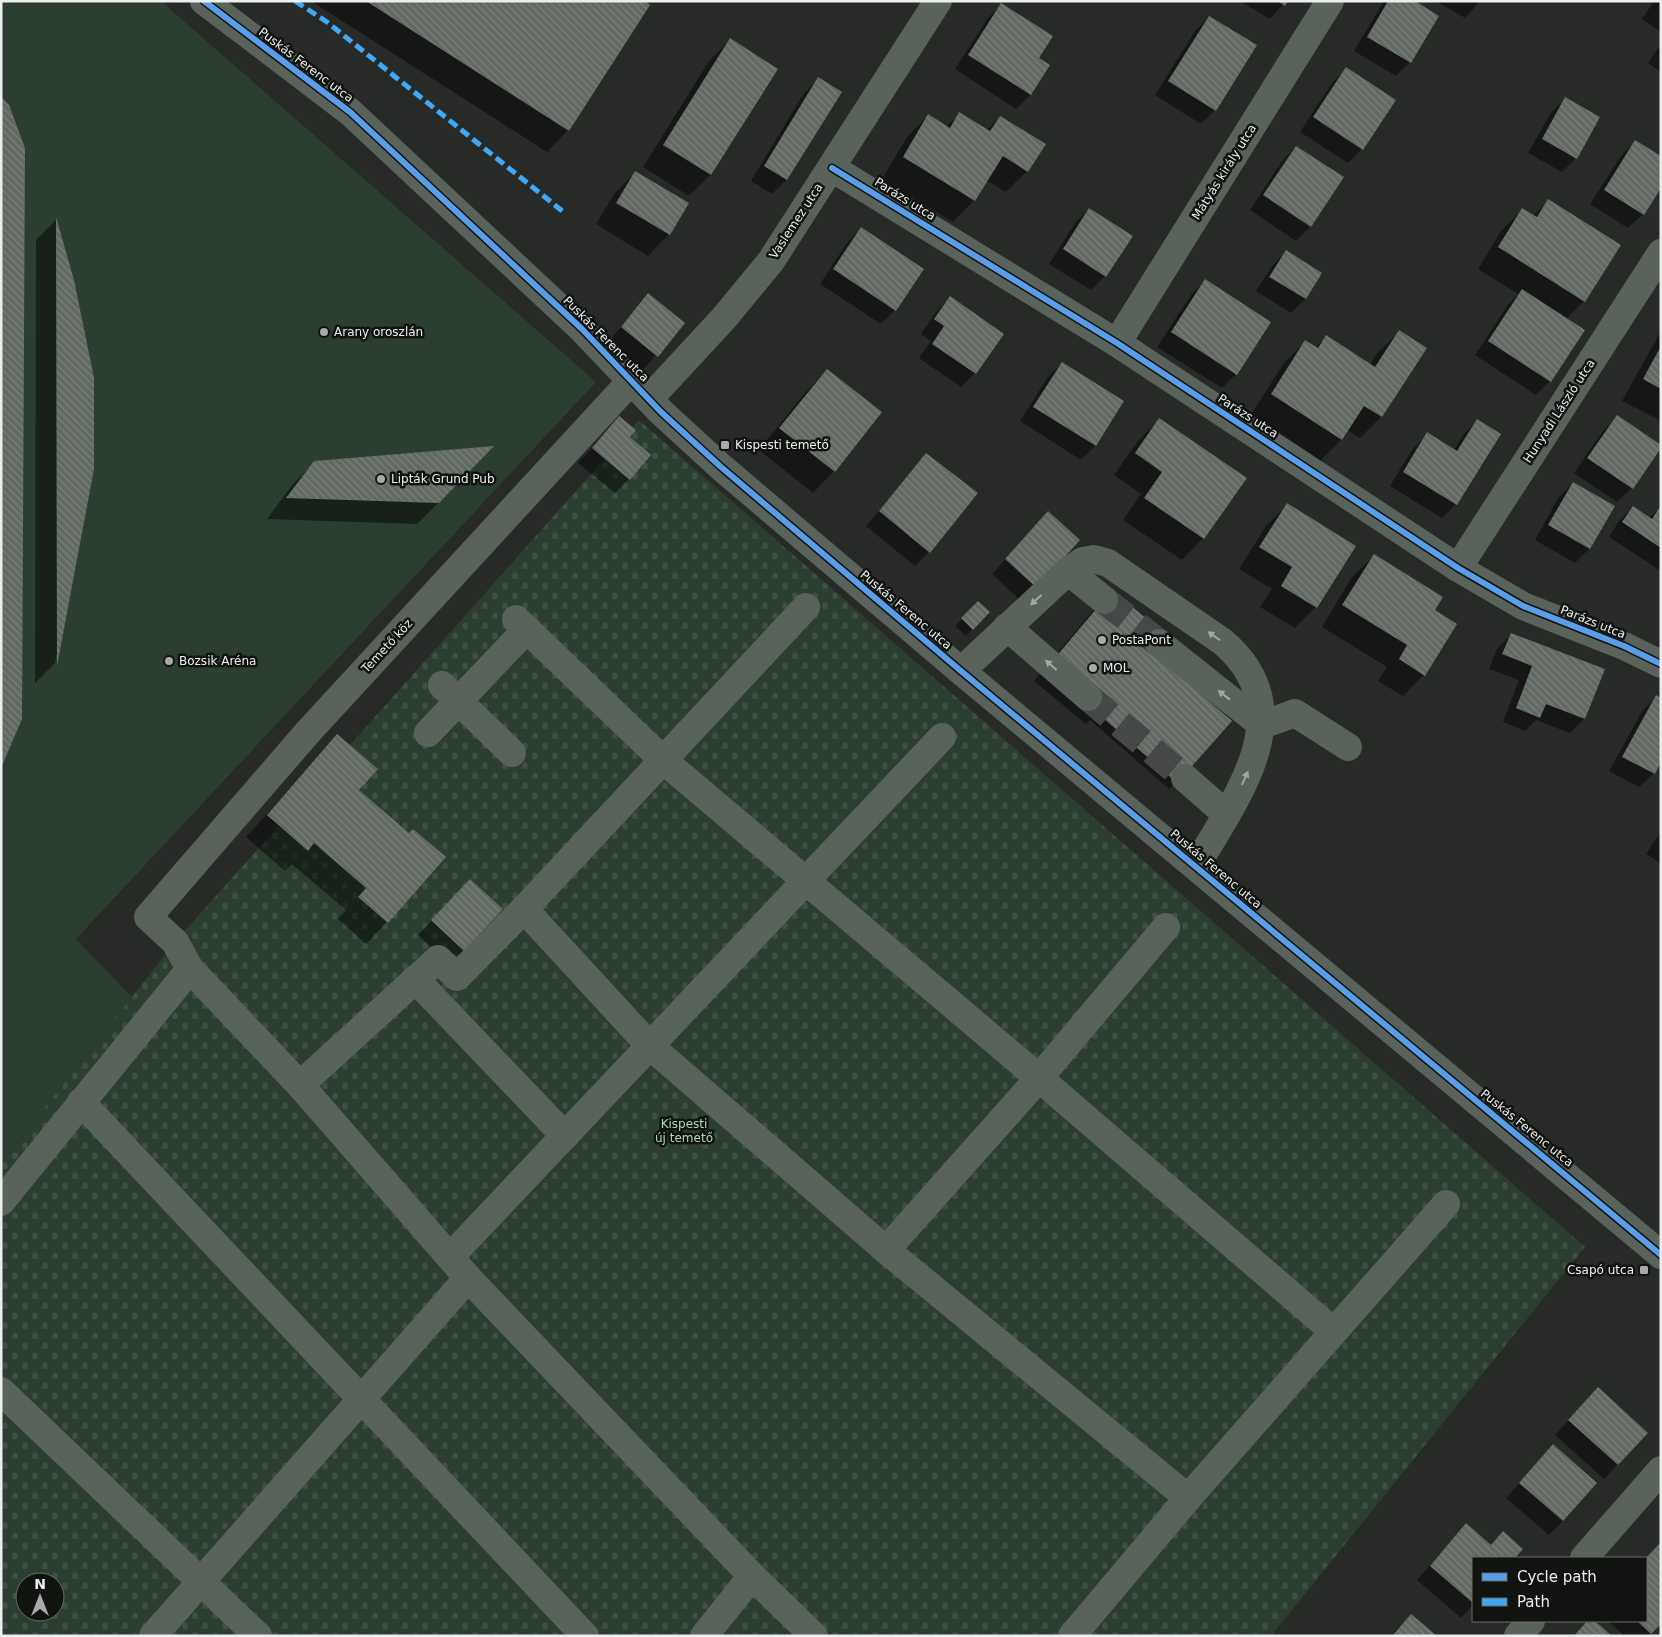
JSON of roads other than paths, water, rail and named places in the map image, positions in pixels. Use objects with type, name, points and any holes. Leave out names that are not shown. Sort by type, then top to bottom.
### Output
[{"type":"street","name":"Puskás Ferenc utca","points":[[204,1],[350,112],[582,329],[640,390],[721,467],[960,671],[1613,1213],[1661,1255]]},
{"type":"street","name":"Vaslemez utca","points":[[640,390],[724,318],[770,261],[832,168],[938,1]]},
{"type":"street","name":"Mátyás király utca","points":[[1117,343],[1330,1]]},
{"type":"street","name":"Parázs utca","points":[[832,168],[1117,343],[1458,568],[1523,606],[1624,646],[1661,664]]},
{"type":"street","name":"Hunyadi László utca","points":[[1458,568],[1661,253]]},
{"type":"street","name":"Temető köz","points":[[190,968],[175,942],[148,917],[308,732],[640,390]]},
{"type":"street","points":[[960,671],[1068,571],[1083,560],[1094,559],[1108,563],[1223,642],[1238,655],[1256,682],[1261,704],[1262,725],[1258,745],[1245,778],[1196,866]]},
{"type":"street","points":[[1068,571],[1104,600]]},
{"type":"street","points":[[300,1085],[438,959],[457,978],[806,608]]},
{"type":"street","points":[[428,733],[451,693],[521,624],[663,760],[1039,1078],[1333,1331]]},
{"type":"street","points":[[1007,627],[1088,697]]},
{"type":"street","points":[[1159,643],[1262,725]]},
{"type":"street","points":[[451,693],[512,753]]},
{"type":"street","points":[[1262,725],[1295,712],[1348,747]]},
{"type":"street","points":[[450,1257],[942,737]]},
{"type":"street","points":[[1185,778],[1226,814]]},
{"type":"street","points":[[524,909],[650,1046],[886,1250],[1188,1498]]},
{"type":"street","points":[[886,1250],[1039,1078],[1166,927]]},
{"type":"street","points":[[1,1202],[190,968],[300,1085],[468,1278],[752,1576],[814,1636]]},
{"type":"street","points":[[415,979],[565,1136]]},
{"type":"street","points":[[81,1102],[585,1636]]},
{"type":"street","points":[[1072,1636],[1188,1498],[1446,1204]]},
{"type":"street","points":[[153,1636],[468,1278]]},
{"type":"street","points":[[1,1391],[258,1636]]},
{"type":"street","points":[[1585,1557],[1661,1470]]},
{"type":"street","points":[[704,1636],[752,1576]]},
{"type":"street","points":[[1518,1636],[1530,1622]]},
{"type":"tunnel","points":[[1104,600],[1159,643]]},
{"type":"tunnel","points":[[1088,697],[1185,778]]},
{"type":"place","name":"Arany oroszlán","points":[[324,332]]},
{"type":"place","name":"Kispesti temető","points":[[725,445]]},
{"type":"place","name":"Lipták Grund Pub","points":[[381,479]]},
{"type":"place","name":"PostaPont","points":[[1102,640]]},
{"type":"place","name":"Bozsik Aréna","points":[[169,661]]},
{"type":"place","name":"MOL","points":[[1093,668]]},
{"type":"place","name":"Csapó utca","points":[[1644,1270]]},
{"type":"park label","name":"Kispesti új temető","points":[[684,1131]]}]
